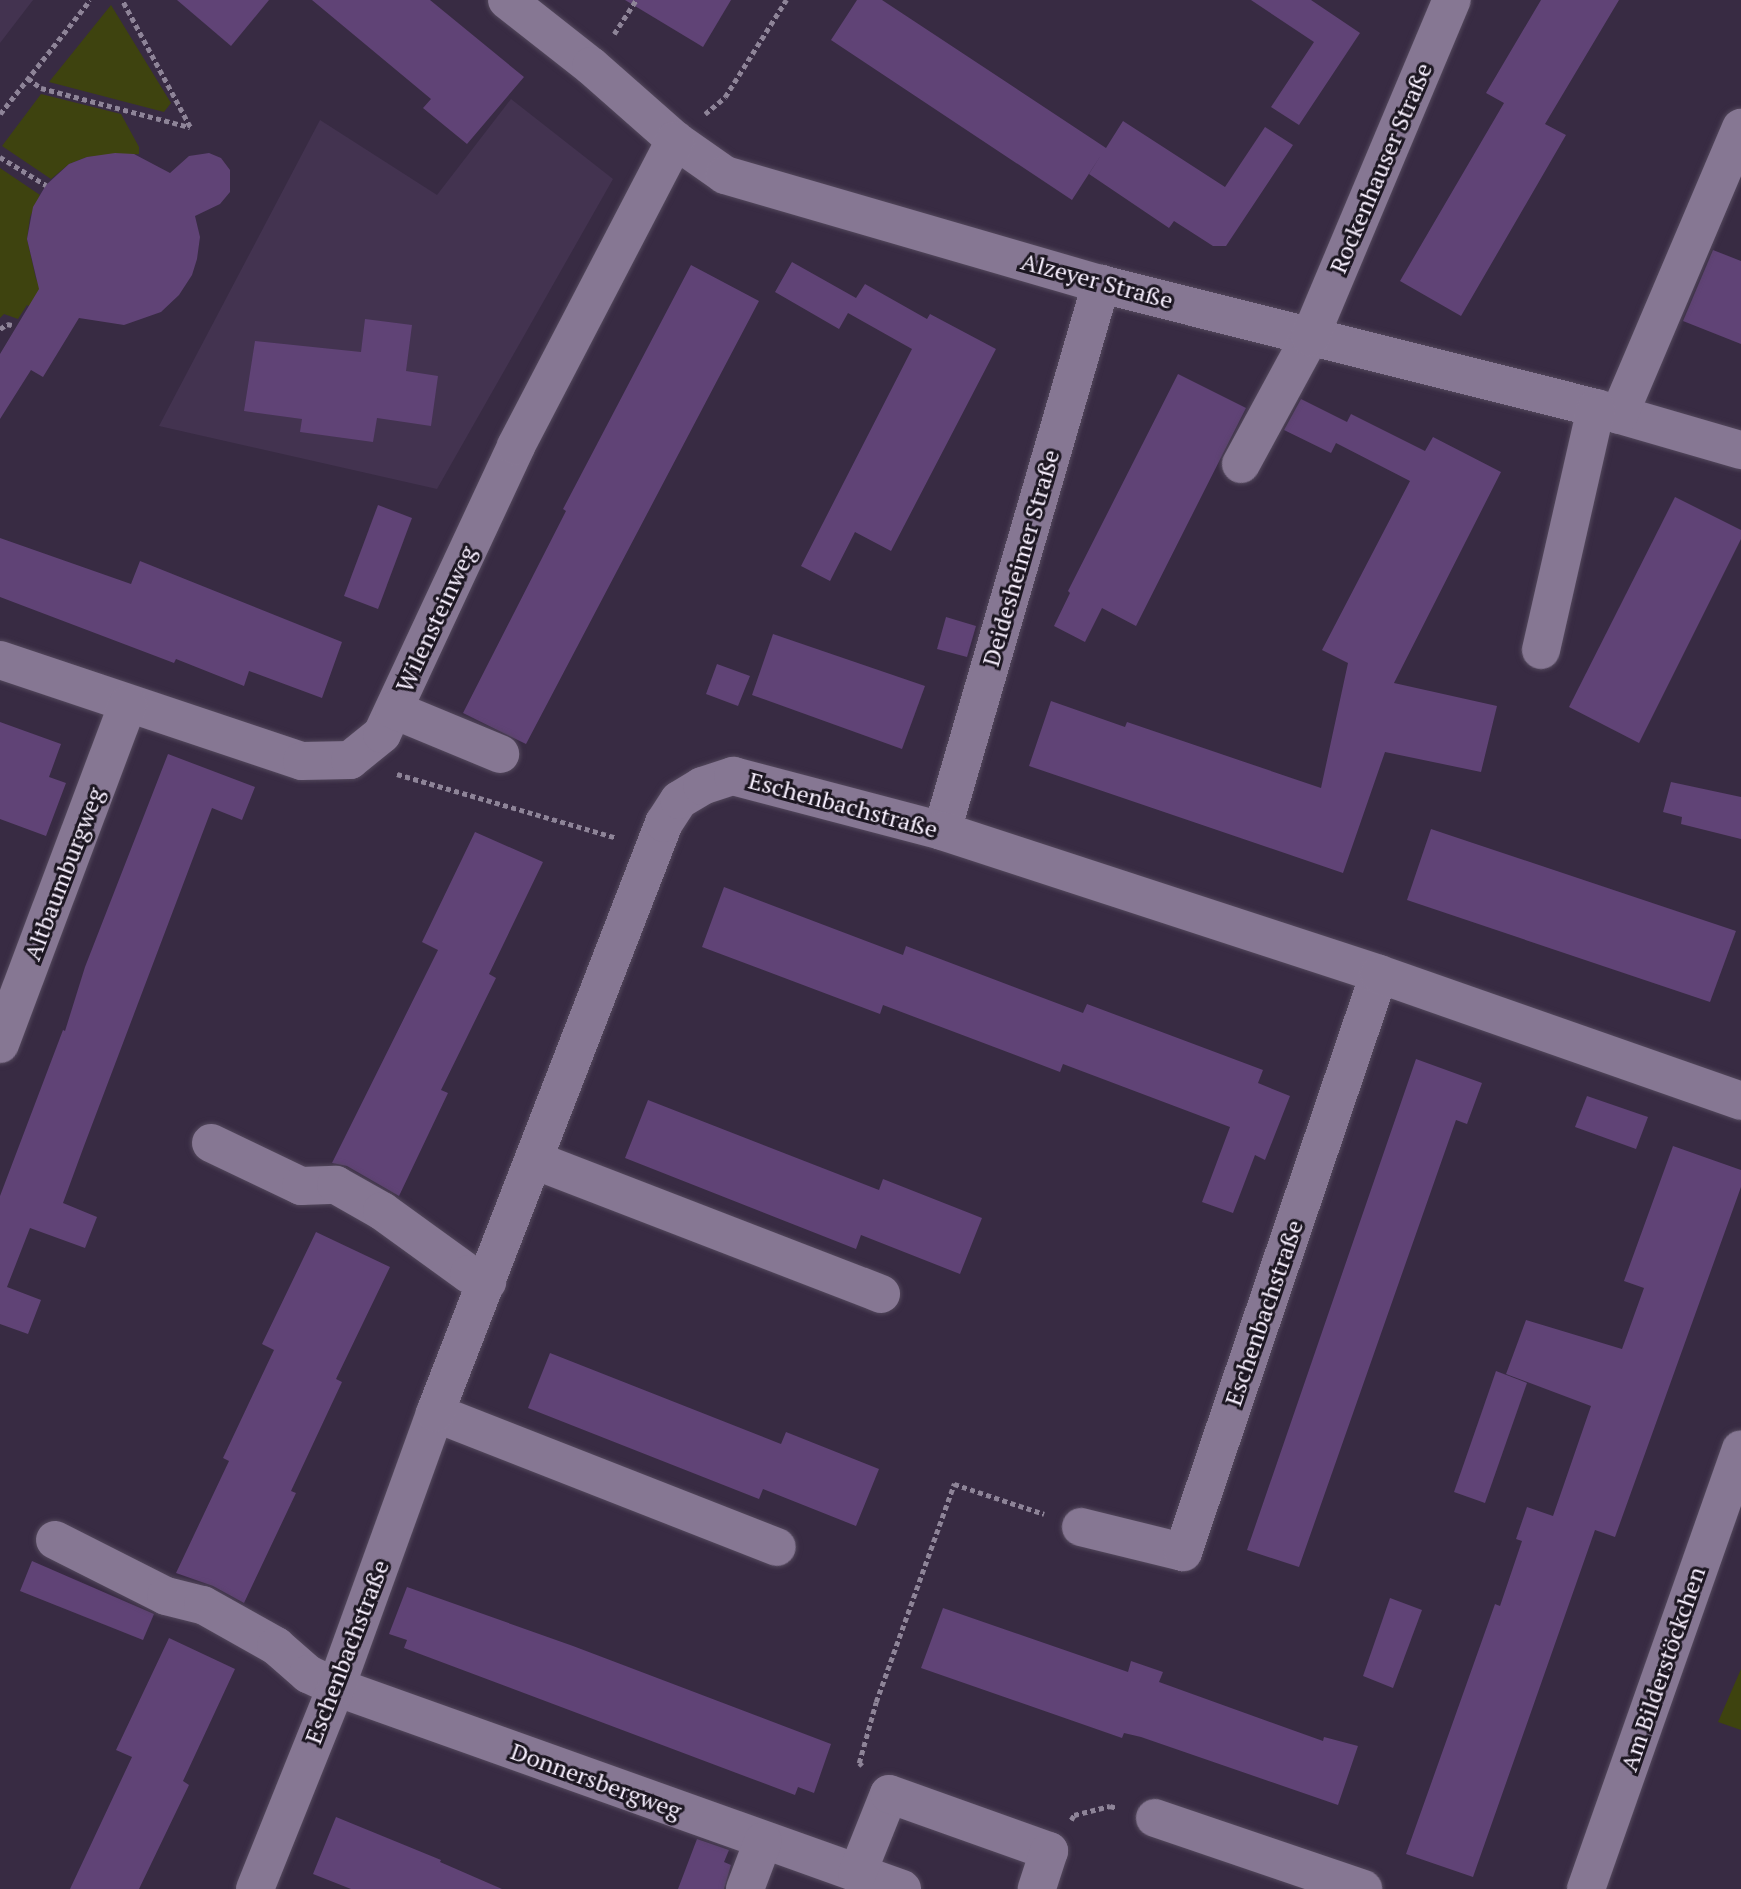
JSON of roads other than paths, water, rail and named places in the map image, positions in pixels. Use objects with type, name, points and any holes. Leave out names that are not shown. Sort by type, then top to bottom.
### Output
[{"type":"street","name":"Alzeyer Straße","points":[[507,0],[591,66],[675,140],[725,175],[1101,284],[1607,412],[1741,450]]},
{"type":"street","name":"Rockenhauser Straße","points":[[1241,464],[1310,337],[1452,0]]},
{"type":"street","points":[[1541,650],[1607,412],[1741,128]]},
{"type":"street","name":"Wilensteinweg","points":[[128,704],[302,761],[350,760],[382,734],[516,446],[675,140]]},
{"type":"street","name":"Deidesheimer Straße","points":[[942,831],[1101,284]]},
{"type":"street","points":[[0,660],[128,704]]},
{"type":"street","name":"Altbaumburgweg","points":[[0,1044],[128,704]]},
{"type":"street","points":[[394,709],[500,754]]},
{"type":"street","name":"Eschenbachstraße","points":[[255,1889],[336,1687],[435,1413],[664,823],[679,800],[702,786],[733,776],[942,831],[1380,974],[1741,1101]]},
{"type":"street","name":"Eschenbachstraße","points":[[1081,1527],[1183,1552],[1380,974]]},
{"type":"street","points":[[211,1143],[301,1186],[336,1185],[382,1211],[469,1274],[487,1282]]},
{"type":"street","points":[[534,1160],[881,1294]]},
{"type":"street","points":[[435,1413],[778,1547]]},
{"type":"street","name":"Am Bilderstöckchen","points":[[1586,1889],[1741,1450]]},
{"type":"street","name":"Donnersbergweg","points":[[55,1541],[166,1596],[203,1605],[276,1646],[308,1674],[336,1687],[877,1883],[889,1794],[1049,1851],[1037,1889]]},
{"type":"street","points":[[1156,1818],[1363,1889]]},
{"type":"street","points":[[745,1889],[763,1841]]}]
